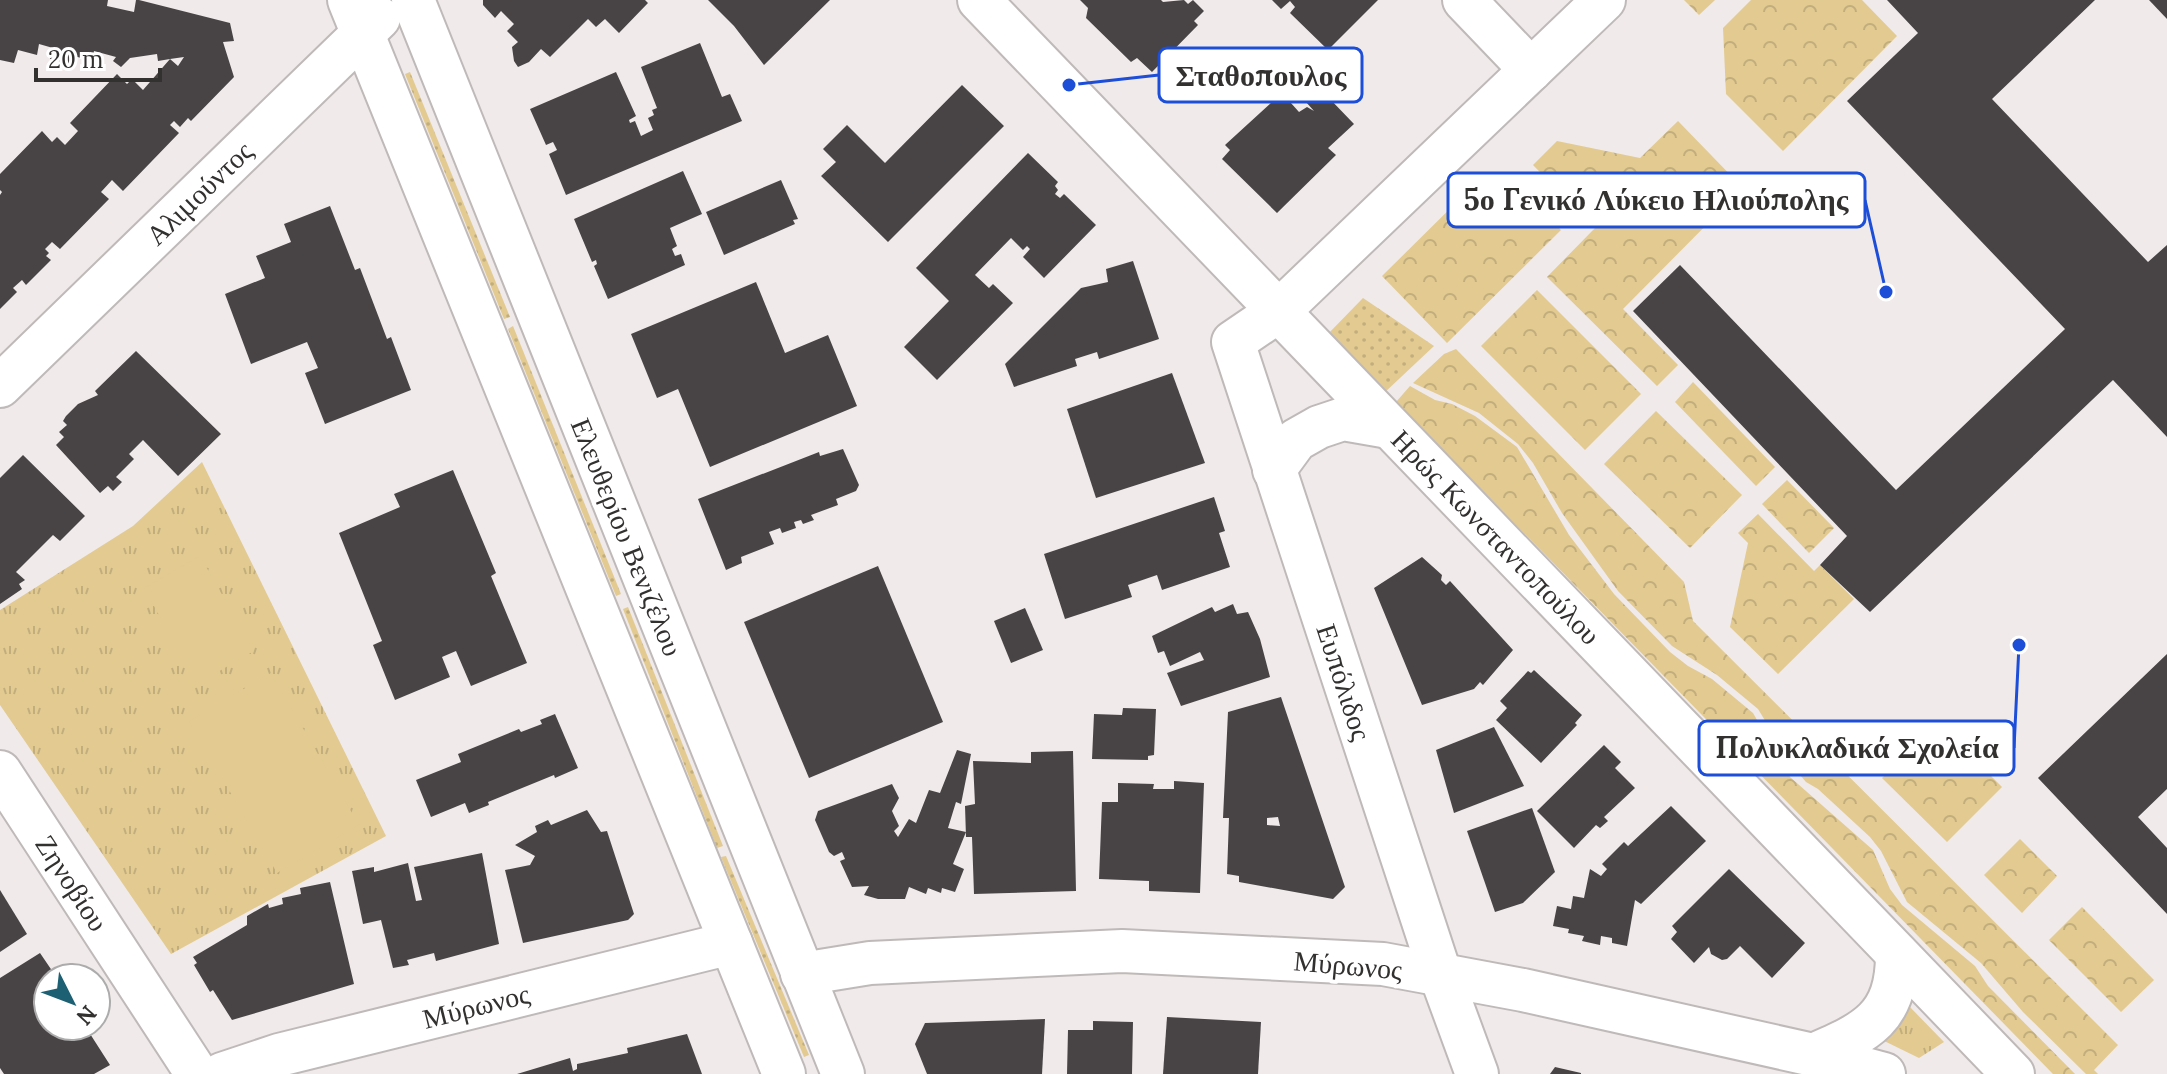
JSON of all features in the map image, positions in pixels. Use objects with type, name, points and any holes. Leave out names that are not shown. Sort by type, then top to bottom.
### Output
[{"type":"street","name":"Αλιμούντος","points":[[0,386],[355,18],[397,0]]},
{"type":"street","name":"Ελευθερίου Βενιζέλου","points":[[413,0],[843,1074]]},
{"type":"street","name":"Ηρώς Κωνσταντοπούλου","points":[[979,0],[1897,954],[1989,1066]]},
{"type":"street","points":[[1464,0],[1531,70]]},
{"type":"street","points":[[1280,310],[1604,0]]},
{"type":"street","name":"Ελευθερίου Βενιζέλου","points":[[355,18],[784,1074]]},
{"type":"street","name":"Ευπόλιδος","points":[[1280,310],[1233,342],[1441,976],[1477,1074]]},
{"type":"street","points":[[1274,470],[1296,440],[1319,427],[1343,419],[1389,427]]},
{"type":"street","name":"Ζηνοβίου","points":[[0,772],[197,1074]]},
{"type":"street","name":"Μύρωνος","points":[[222,1074],[279,1055],[731,943]]},
{"type":"street","name":"Μύρωνος","points":[[802,974],[870,963],[1122,951],[1383,964],[1523,990],[1813,1055],[1884,1074]]},
{"type":"street","points":[[1813,1055],[1844,1042],[1877,1017],[1892,998],[1897,976],[1897,954]]},
{"type":"green space","points":[[1684,0],[1715,0],[1699,15]]},
{"type":"green space","points":[[1751,0],[1862,0],[1897,36],[1783,151],[1726,94],[1723,28]]},
{"type":"green space","points":[[410,72],[510,317],[504,319],[405,74]]},
{"type":"green space","points":[[1678,121],[1743,188],[1623,309],[1678,365],[1657,386],[1547,277],[1595,228],[1533,165],[1557,141],[1640,158]]},
{"type":"green space","points":[[1470,189],[1501,220],[1527,196],[1561,230],[1447,343],[1382,276]]},
{"type":"green space","points":[[1537,290],[1641,394],[1585,450],[1481,346]]},
{"type":"green space","points":[[1363,298],[1434,346],[1383,394],[1326,336]]},
{"type":"green space","points":[[513,326],[621,594],[616,596],[508,329]]},
{"type":"green space","points":[[1456,349],[1684,582],[1693,621],[2118,1045],[2094,1070],[2098,1074],[2086,1074],[2023,1012],[1981,963],[1907,902],[1881,851],[1818,789],[1806,782],[1758,709],[1717,675],[1672,646],[1618,591],[1562,513],[1533,463],[1518,444],[1479,413],[1413,383],[1444,354]]},
{"type":"green space","points":[[1693,382],[1775,467],[1756,486],[1675,402]]},
{"type":"green space","points":[[1410,386],[1475,416],[1517,447],[1569,535],[1614,594],[1670,652],[1712,679],[1753,713],[1790,777],[1873,850],[1890,889],[1902,905],[1975,966],[1988,986],[2075,1074],[2053,1074],[1396,402]]},
{"type":"green space","points":[[1656,411],[1742,495],[1690,548],[1604,464]]},
{"type":"green space","points":[[202,462],[386,836],[171,954],[0,705],[0,610],[133,526]]},
{"type":"green space","points":[[1787,480],[1834,528],[1809,553],[1762,504]]},
{"type":"green space","points":[[1758,514],[1814,571],[1820,565],[1854,599],[1778,674],[1730,627],[1748,543],[1738,533]]},
{"type":"green space","points":[[200,556],[254,651],[197,684],[144,588]]},
{"type":"green space","points":[[628,607],[723,846],[717,848],[623,609]]},
{"type":"green space","points":[[271,673],[359,825],[277,873],[189,721]]},
{"type":"green space","points":[[1938,723],[2002,787],[1947,842],[1882,778]]},
{"type":"green space","points":[[2020,839],[2057,876],[2022,913],[1984,875]]},
{"type":"green space","points":[[726,856],[809,1055],[804,1057],[721,857]]},
{"type":"green space","points":[[2082,907],[2154,980],[2121,1012],[2049,940]]},
{"type":"green space","points":[[1907,1004],[1944,1042],[1919,1058],[1874,1036]]},
{"type":"building","points":[[0,0],[108,0],[107,6],[134,12],[136,0],[139,0],[230,23],[234,41],[223,42],[234,77],[191,121],[188,118],[180,127],[174,121],[170,125],[179,133],[123,191],[112,180],[101,192],[109,199],[60,249],[52,242],[45,249],[49,253],[46,256],[51,260],[26,285],[22,280],[13,288],[17,292],[0,309],[0,174],[42,131],[52,142],[57,137],[65,145],[78,131],[70,123],[117,74],[127,84],[132,79],[143,90],[170,59],[158,61],[157,54],[130,58],[121,67],[113,61],[116,57],[94,51],[92,61],[74,56],[72,65],[50,59],[53,48],[39,44],[37,55],[18,50],[14,63],[0,60]],"holes":[[[184,57],[178,66],[170,59]]]},
{"type":"building","points":[[483,0],[645,0],[648,3],[619,33],[605,19],[596,27],[588,19],[550,57],[541,49],[529,62],[518,67],[512,47],[518,42],[507,31],[514,24],[501,11],[495,18],[483,5]]},
{"type":"building","points":[[708,0],[830,0],[764,65],[734,26]]},
{"type":"building","points":[[1080,0],[1184,0],[1188,4],[1193,0],[1204,11],[1194,21],[1198,25],[1152,72],[1137,58],[1131,62],[1086,18],[1088,8]]},
{"type":"building","points":[[1272,0],[1378,0],[1328,50],[1290,13],[1295,7],[1290,1],[1281,9]]},
{"type":"building","points":[[1887,0],[2095,0],[1992,99],[2148,262],[2167,245],[2167,437],[2113,380],[1870,612],[1820,565],[1847,536],[1633,311],[1680,265],[1896,490],[2065,329],[1847,101],[1918,33]]},
{"type":"building","points":[[2149,0],[2167,0],[2167,19]]},
{"type":"building","points":[[700,43],[722,97],[730,94],[742,121],[566,195],[549,154],[557,150],[553,142],[546,145],[530,109],[616,72],[636,116],[629,120],[630,123],[635,121],[641,136],[653,130],[648,118],[654,115],[652,110],[657,108],[641,67]]},
{"type":"building","points":[[1302,70],[1354,124],[1328,148],[1336,155],[1277,213],[1222,159],[1230,150],[1225,145],[1282,93],[1299,112],[1307,107],[1314,111],[1289,83]]},
{"type":"building","points":[[962,85],[1004,126],[888,242],[821,176],[836,162],[823,149],[847,125],[885,163]]},
{"type":"building","points":[[1028,153],[1058,182],[1055,194],[1060,198],[1064,194],[1096,225],[1044,278],[1023,257],[1030,249],[1027,246],[1023,250],[1011,238],[975,275],[989,288],[993,284],[1013,303],[937,380],[904,347],[949,301],[916,268]]},
{"type":"building","points":[[683,171],[702,214],[670,228],[677,246],[672,249],[675,256],[681,254],[685,265],[608,299],[594,266],[596,260],[592,262],[574,219]]},
{"type":"building","points":[[781,180],[798,219],[793,220],[795,224],[724,255],[706,212]]},
{"type":"building","points":[[330,206],[355,270],[360,268],[387,339],[391,337],[411,390],[325,424],[305,373],[318,368],[307,342],[251,364],[225,294],[265,278],[256,256],[291,242],[284,224]]},
{"type":"building","points":[[1133,261],[1159,339],[1099,359],[1097,352],[1075,359],[1077,366],[1014,387],[1005,364],[1081,288],[1108,282],[1106,269]]},
{"type":"building","points":[[756,282],[785,353],[828,335],[857,406],[710,467],[678,389],[657,398],[631,334]]},
{"type":"building","points":[[136,351],[221,434],[178,476],[143,440],[129,454],[134,459],[116,477],[122,482],[113,491],[108,486],[100,493],[56,445],[64,437],[59,432],[67,425],[63,421],[66,416],[78,404],[98,395],[95,391]]},
{"type":"building","points":[[1172,373],[1205,463],[1096,498],[1067,409]]},
{"type":"building","points":[[843,449],[859,485],[856,491],[836,499],[838,505],[811,515],[814,520],[803,524],[801,520],[794,522],[796,528],[782,533],[780,528],[769,532],[774,544],[741,557],[742,563],[726,570],[698,499],[819,452],[820,456]]},
{"type":"building","points":[[23,455],[85,516],[60,541],[53,535],[16,572],[25,580],[19,584],[22,589],[0,604],[0,478]]},
{"type":"building","points":[[453,470],[496,573],[491,576],[527,663],[471,686],[456,651],[442,657],[450,677],[395,700],[373,645],[382,641],[339,533],[400,507],[394,494]]},
{"type":"building","points":[[1214,497],[1225,531],[1219,533],[1230,567],[1162,590],[1157,575],[1128,585],[1132,597],[1065,619],[1044,554]]},
{"type":"building","points":[[1422,557],[1442,575],[1441,580],[1446,585],[1450,581],[1513,650],[1483,685],[1480,682],[1474,689],[1422,705],[1374,588]]},
{"type":"building","points":[[878,566],[943,722],[809,778],[744,622]]},
{"type":"building","points":[[1233,604],[1237,614],[1248,612],[1260,639],[1270,677],[1181,706],[1167,673],[1204,660],[1200,652],[1170,666],[1164,651],[1158,653],[1152,636],[1212,607],[1215,612]]},
{"type":"building","points":[[1025,608],[1043,650],[1011,663],[994,621]]},
{"type":"building","points":[[2167,654],[2167,789],[2138,817],[2167,848],[2167,914],[2038,778]]},
{"type":"building","points":[[1534,670],[1582,715],[1575,723],[1577,725],[1541,763],[1496,720],[1507,708],[1500,701],[1528,671],[1531,673]]},
{"type":"building","points":[[1281,697],[1345,887],[1333,899],[1239,882],[1239,876],[1227,874],[1229,818],[1223,818],[1228,712]],"holes":[[[1278,817],[1280,826],[1267,825],[1267,818]]]},
{"type":"building","points":[[1123,708],[1156,709],[1154,755],[1148,756],[1148,760],[1092,759],[1094,714],[1122,715]]},
{"type":"building","points":[[555,714],[578,768],[488,802],[489,805],[469,813],[465,803],[431,817],[416,780],[461,762],[458,754],[519,729],[521,732],[542,724],[540,720]]},
{"type":"building","points":[[1494,727],[1524,786],[1454,813],[1436,750]]},
{"type":"building","points":[[1604,745],[1621,762],[1615,768],[1635,788],[1604,817],[1608,821],[1600,828],[1596,825],[1574,848],[1537,811]]},
{"type":"building","points":[[957,750],[971,754],[961,804],[956,802],[948,828],[966,832],[953,864],[964,869],[955,892],[942,888],[941,893],[928,888],[926,894],[909,887],[905,899],[878,899],[864,895],[869,886],[852,887],[840,861],[845,859],[842,852],[834,856],[829,852],[815,820],[818,811],[892,784],[899,798],[892,811],[899,826],[894,831],[898,837],[909,819],[916,823],[929,790],[940,793]]},
{"type":"building","points":[[1073,751],[1076,891],[974,894],[972,837],[966,837],[965,806],[975,804],[973,761],[1031,763],[1031,752]]},
{"type":"building","points":[[1174,781],[1204,783],[1200,893],[1149,891],[1149,881],[1099,879],[1102,802],[1118,802],[1118,783],[1154,784],[1153,789],[1174,789]]},
{"type":"building","points":[[1671,806],[1706,841],[1641,904],[1635,900],[1627,946],[1612,943],[1612,938],[1601,936],[1600,945],[1582,941],[1584,936],[1553,926],[1557,906],[1571,909],[1573,896],[1584,898],[1590,869],[1601,876],[1607,869],[1602,864],[1624,842],[1628,846]]},
{"type":"building","points":[[1532,808],[1555,872],[1523,903],[1495,912],[1467,831]]},
{"type":"building","points":[[587,810],[601,832],[607,831],[634,914],[628,920],[523,943],[505,870],[530,865],[535,856],[515,845],[537,832],[535,826],[548,820],[551,825]]},
{"type":"building","points":[[482,853],[499,944],[436,961],[434,953],[407,960],[409,965],[393,968],[381,920],[363,924],[352,871],[374,867],[374,872],[408,863],[416,901],[422,900],[414,867]]},
{"type":"building","points":[[1729,869],[1805,943],[1772,978],[1740,946],[1722,960],[1711,954],[1709,947],[1694,963],[1671,939],[1677,932],[1672,926]]},
{"type":"building","points":[[330,882],[354,984],[232,1020],[213,990],[210,992],[194,965],[197,963],[193,957],[247,925],[247,916],[268,904],[269,908],[283,904],[282,898],[301,894],[300,888]]},
{"type":"building","points":[[0,890],[27,934],[0,952]]},
{"type":"building","points":[[40,953],[46,962],[32,962],[32,1042],[95,1042],[110,1065],[94,1074],[4,1074],[0,1068],[0,978]]},
{"type":"building","points":[[1167,1017],[1261,1022],[1258,1074],[1163,1074]]},
{"type":"building","points":[[1045,1019],[1042,1074],[927,1074],[915,1044],[925,1023]]},
{"type":"building","points":[[1093,1021],[1133,1022],[1132,1074],[1067,1074],[1068,1030],[1093,1030]]},
{"type":"building","points":[[687,1034],[702,1074],[517,1074],[570,1058],[573,1071],[577,1069],[577,1064],[628,1053],[627,1048]]},
{"type":"building","points":[[1555,1067],[1581,1073],[1581,1074],[1550,1074]]},
{"type":"place","name":"Σταθοπουλος","points":[[1069,85]]},
{"type":"place","name":"5ο Γενικό Λύκειο Ηλιούπολης","points":[[1886,292]]},
{"type":"place","name":"Πολυκλαδικά Σχολεία","points":[[2019,645]]}]
